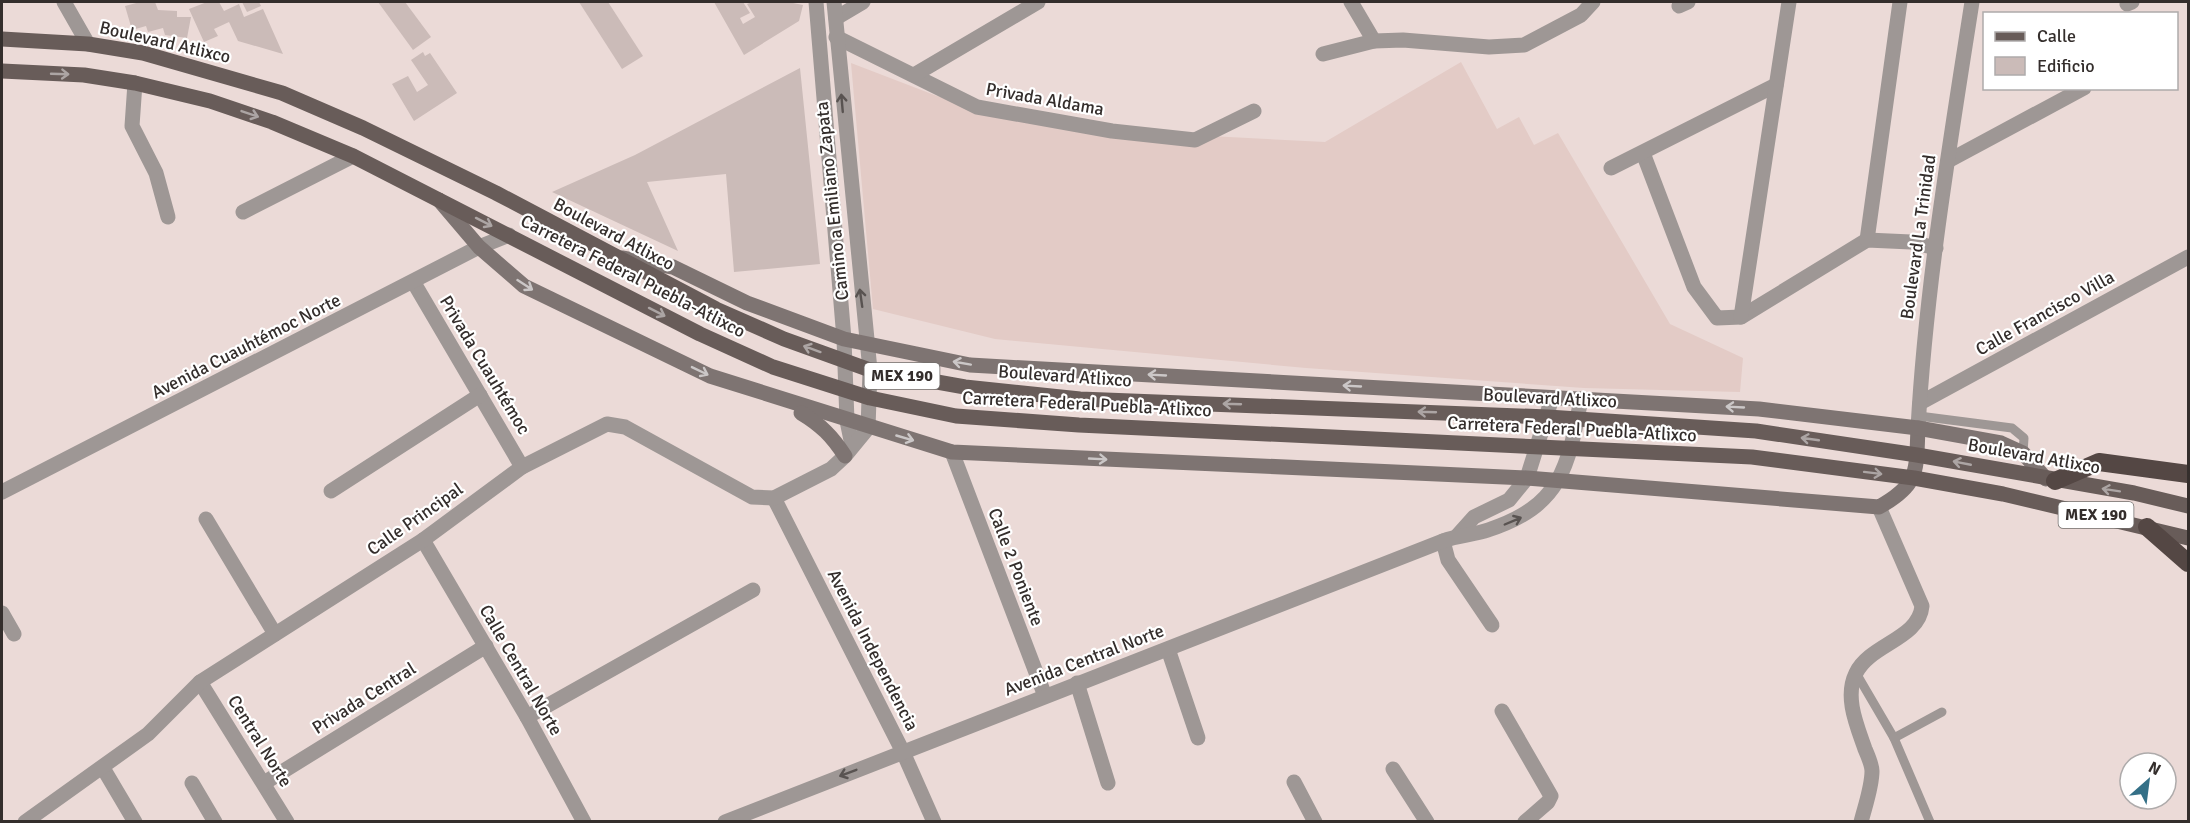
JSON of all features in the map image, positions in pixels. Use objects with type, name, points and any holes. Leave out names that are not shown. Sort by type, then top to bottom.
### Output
[{"type":"highway","points":[[2050,480],[2099,462],[2188,474]]},
{"type":"highway","points":[[2154,529],[2188,550]]},
{"type":"highway","points":[[2154,529],[2188,563]]},
{"type":"main road","name":"Boulevard Atlixco","points":[[2,39],[88,44],[143,53],[282,93],[363,128],[486,188],[716,309],[784,339],[870,369],[965,387],[1080,399],[1577,418],[1756,431],[1917,455],[2134,493],[2188,506]]},
{"type":"main road","name":"Carretera Federal Puebla-Atlixco","points":[[2,71],[84,75],[135,83],[220,104],[272,122],[353,156],[700,334],[773,367],[870,398],[967,417],[1752,458],[1914,478]]},
{"type":"main road","name":"MEX 190","points":[[1914,478],[2003,494],[2188,538]]},
{"type":"street","points":[[64,2],[88,44]]},
{"type":"street","name":"Camino a Emiliano Zapata","points":[[816,2],[844,339],[846,390]]},
{"type":"street","points":[[832,6],[863,2]]},
{"type":"street","points":[[914,75],[1038,2]]},
{"type":"street","points":[[1351,2],[1374,41]]},
{"type":"street","points":[[1323,54],[1374,41],[1402,40],[1489,47],[1524,45],[1581,15],[1593,2]]},
{"type":"street","points":[[1741,317],[1789,2]]},
{"type":"street","points":[[1867,240],[1900,2]]},
{"type":"street","name":"Boulevard La Trinidad","points":[[1914,478],[1921,361],[1972,2]]},
{"type":"street","name":"Camino a Emiliano Zapata","points":[[832,6],[870,369],[870,398]]},
{"type":"street","name":"Privada Aldama","points":[[836,37],[977,107],[1112,131],[1195,140],[1254,111]]},
{"type":"street","points":[[135,83],[132,126],[156,173],[168,217]]},
{"type":"street","points":[[1611,168],[1776,85]]},
{"type":"street","points":[[1948,161],[2080,90]]},
{"type":"street","points":[[1643,153],[1694,287],[1717,318],[1741,317],[1867,240],[1911,242],[1936,248]]},
{"type":"street","points":[[243,212],[353,156]]},
{"type":"street","points":[[439,200],[479,247],[524,286],[710,376],[868,428],[952,452],[1527,478],[1879,507],[1897,497],[1914,478]]},
{"type":"street","name":"Avenida Cuauhtémoc Norte","points":[[2,492],[479,247],[509,235]]},
{"type":"street","points":[[613,256],[673,267],[747,303],[844,339],[970,365],[1919,416],[2001,443],[2023,453],[2050,480]]},
{"type":"street","name":"Calle Francisco Villa","points":[[1919,416],[2188,257]]},
{"type":"street","name":"Privada Cuauhtémoc","points":[[414,282],[522,467]]},
{"type":"street","points":[[846,390],[848,451]]},
{"type":"street","points":[[331,491],[480,395]]},
{"type":"street","points":[[778,398],[820,424],[848,451]]},
{"type":"street","points":[[774,498],[831,469],[868,428],[870,398]]},
{"type":"street","name":"Avenida Central Norte","points":[[1450,538],[1474,518],[1509,500],[1527,478],[1539,446],[1552,398]]},
{"type":"street","name":"Avenida Central Norte","points":[[725,822],[1450,538],[1486,531],[1521,518],[1544,500],[1560,480],[1581,399]]},
{"type":"street","name":"Calle Principal","points":[[25,822],[104,768],[148,734],[200,682],[423,540],[522,467],[607,424],[624,427],[752,497],[774,498]]},
{"type":"street","name":"Calle 2 Poniente","points":[[952,452],[1045,696]]},
{"type":"street","name":"Avenida Independencia","points":[[774,498],[903,752],[934,822]]},
{"type":"street","points":[[1862,822],[1873,770],[1858,728],[1850,694],[1856,673],[1869,656],[1914,626],[1921,618],[1922,606],[1879,507]]},
{"type":"street","points":[[206,519],[276,634]]},
{"type":"street","points":[[1450,538],[1448,560],[1492,625]]},
{"type":"street","name":"Calle Central Norte","points":[[423,540],[527,717],[584,822]]},
{"type":"street","points":[[527,717],[753,590]]},
{"type":"street","points":[[2,613],[14,634]]},
{"type":"street","name":"Privada Central","points":[[264,783],[486,646]]},
{"type":"street","points":[[1168,649],[1198,738]]},
{"type":"street","name":"Central Norte","points":[[200,682],[286,822]]},
{"type":"street","points":[[1077,683],[1108,783]]},
{"type":"street","points":[[1502,711],[1551,796],[1548,802],[1525,822]]},
{"type":"street","points":[[104,768],[135,822]]},
{"type":"street","points":[[1393,769],[1427,822]]},
{"type":"street","points":[[1294,782],[1315,822]]},
{"type":"street","points":[[192,783],[215,822]]},
{"type":"lane","points":[[1856,673],[1894,738],[1930,822]]},
{"type":"lane","points":[[1894,738],[1942,712]]},
{"type":"shaded area","points":[[1461,62],[1497,129],[1519,117],[1534,145],[1558,133],[1670,324],[1743,358],[1740,392],[1584,388],[1306,368],[995,339],[873,309],[851,63],[937,96],[1053,119],[1210,136],[1325,142]]},
{"type":"building","points":[[140,2],[155,2],[158,10],[177,11],[177,17],[191,17],[187,38],[165,35],[163,28],[148,32],[146,26],[132,30],[125,6]]},
{"type":"building","points":[[207,2],[219,2],[224,11],[239,4],[244,17],[263,9],[283,54],[238,41],[229,22],[214,29],[218,36],[204,42],[189,9]]},
{"type":"building","points":[[242,2],[259,2],[261,6],[247,12]]},
{"type":"building","points":[[378,2],[405,2],[431,37],[413,50]]},
{"type":"building","points":[[579,2],[608,2],[643,56],[622,69]]},
{"type":"building","points":[[714,2],[743,2],[750,13],[740,18],[743,24],[755,17],[747,4],[752,2],[788,2],[803,5],[799,21],[744,55]]},
{"type":"building","points":[[423,52],[425,56],[430,53],[457,93],[414,121],[392,84],[408,76],[417,92],[428,85],[411,60]]},
{"type":"building","points":[[800,68],[820,264],[734,272],[726,174],[647,182],[678,251],[552,192],[635,155]]}]
